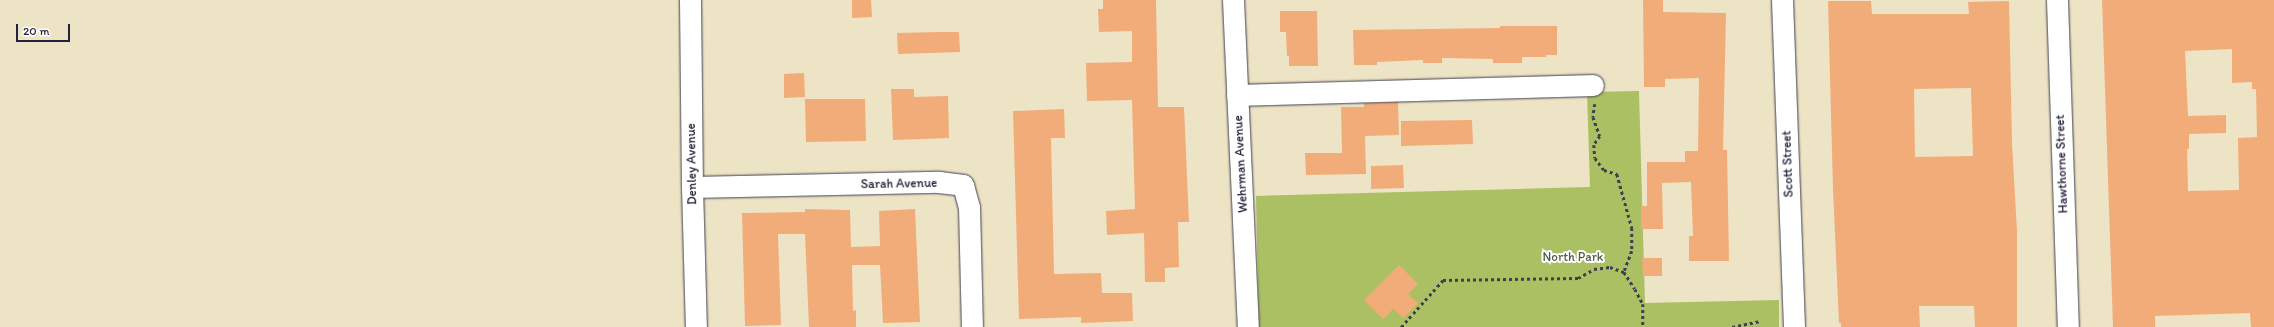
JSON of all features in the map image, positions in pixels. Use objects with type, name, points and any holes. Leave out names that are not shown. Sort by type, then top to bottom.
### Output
[{"type":"street","name":"Denley Avenue","points":[[690,0],[692,187],[696,327]]},
{"type":"street","name":"Wehrman Avenue","points":[[1234,0],[1248,327]]},
{"type":"street","name":"Scott Street","points":[[1782,0],[1794,327]]},
{"type":"street","name":"Hawthorne Street","points":[[2057,0],[2068,327]]},
{"type":"street","points":[[1237,95],[1593,85]]},
{"type":"street","name":"Sarah Avenue","points":[[692,187],[939,182],[963,185],[969,207],[972,327]]},
{"type":"path","points":[[1593,85],[1597,98],[1593,117],[1600,136],[1594,145],[1596,158],[1604,170],[1617,174],[1632,228],[1632,251],[1624,272]]},
{"type":"path","points":[[1402,327],[1443,280],[1578,278],[1594,269],[1610,267],[1624,272],[1643,304],[1643,327]]},
{"type":"path","points":[[1732,327],[1760,321]]},
{"type":"green space","name":"North Park","points":[[1639,91],[1645,303],[1779,300],[1779,327],[1259,327],[1256,196],[1590,187],[1587,92]]},
{"type":"building","points":[[852,0],[871,0],[872,17],[852,18]]},
{"type":"building","points":[[1103,0],[1156,0],[1158,107],[1184,107],[1189,222],[1178,222],[1179,267],[1165,268],[1165,282],[1145,282],[1144,233],[1107,235],[1106,211],[1135,209],[1132,100],[1087,101],[1086,63],[1132,62],[1132,31],[1099,32],[1098,9],[1103,9]]},
{"type":"building","points":[[1643,0],[1663,0],[1663,12],[1726,13],[1723,150],[1727,150],[1729,261],[1689,261],[1689,236],[1693,236],[1691,182],[1662,183],[1663,229],[1641,229],[1641,206],[1647,206],[1647,162],[1685,162],[1685,151],[1698,151],[1699,78],[1665,79],[1665,87],[1644,87]]},
{"type":"building","points":[[2102,0],[2274,0],[2274,327],[2251,327],[2250,313],[2155,316],[2155,327],[2113,327]],"holes":[[[2232,49],[2232,83],[2252,82],[2252,89],[2256,89],[2257,137],[2238,138],[2239,190],[2188,191],[2187,149],[2189,149],[2189,134],[2226,133],[2226,115],[2188,116],[2185,51]]]},
{"type":"building","points":[[1828,1],[1871,1],[1872,14],[1969,14],[1968,2],[2009,1],[2012,143],[2017,231],[2017,327],[1975,327],[1974,306],[1919,306],[1920,327],[1841,327],[1841,323],[1839,323],[1833,190]],"holes":[[[1971,88],[1973,156],[1915,157],[1914,89]]]},
{"type":"building","points":[[1280,11],[1317,11],[1318,66],[1289,66],[1286,32],[1280,32]]},
{"type":"building","points":[[1500,26],[1557,26],[1557,55],[1546,55],[1546,57],[1522,57],[1522,63],[1493,63],[1493,59],[1442,58],[1442,63],[1423,63],[1423,60],[1377,62],[1377,65],[1354,65],[1353,30],[1500,28]]},
{"type":"building","points":[[959,32],[960,52],[898,54],[897,33]]},
{"type":"building","points":[[804,73],[805,97],[784,98],[784,74]]},
{"type":"building","points":[[891,89],[914,89],[914,97],[948,96],[949,138],[893,140]]},
{"type":"building","points":[[805,99],[865,99],[866,141],[806,142]]},
{"type":"building","points":[[1398,102],[1399,135],[1365,136],[1366,174],[1306,175],[1305,153],[1342,153],[1341,107],[1364,107],[1364,103]]},
{"type":"building","points":[[1064,109],[1065,138],[1051,138],[1054,274],[1101,273],[1102,293],[1132,293],[1133,321],[1081,323],[1081,317],[1019,319],[1013,111]]},
{"type":"building","points":[[1472,120],[1473,144],[1401,146],[1401,121]]},
{"type":"building","points":[[1403,165],[1404,188],[1371,189],[1371,166]]},
{"type":"building","points":[[805,209],[850,210],[851,247],[880,246],[879,211],[915,209],[920,322],[883,323],[880,265],[852,265],[853,311],[856,310],[856,327],[809,327],[805,234],[778,234],[781,325],[745,326],[742,213],[805,212]]},
{"type":"building","points":[[1642,258],[1662,258],[1662,276],[1643,276]]},
{"type":"building","points":[[1399,265],[1418,284],[1408,294],[1418,303],[1403,318],[1393,309],[1383,319],[1364,300]]}]
